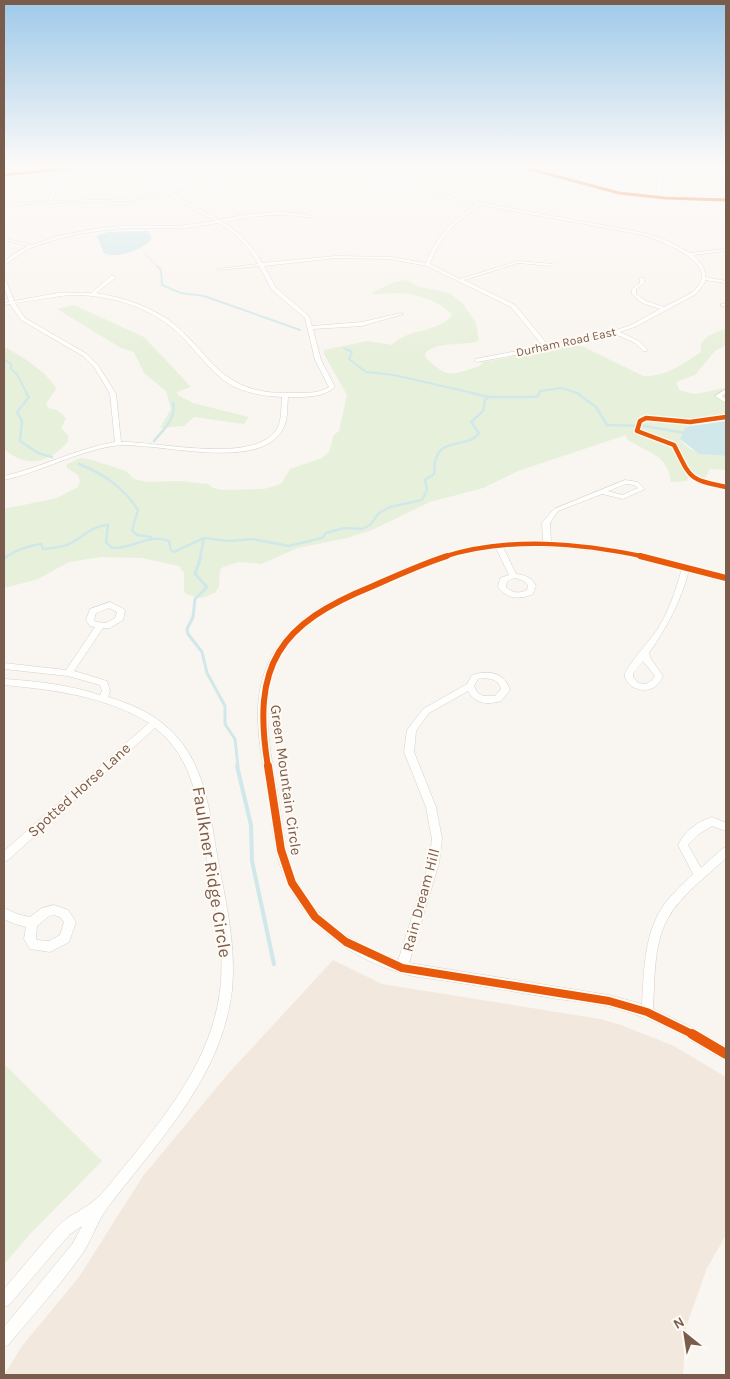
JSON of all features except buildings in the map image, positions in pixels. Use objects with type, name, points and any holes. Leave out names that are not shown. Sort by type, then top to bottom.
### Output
[{"type":"street","points":[[4,264],[13,255],[32,246],[87,231]]},
{"type":"street","points":[[4,304],[64,294],[92,294],[166,319],[182,332],[216,370],[231,383],[252,390],[285,396],[311,394],[329,390],[332,384],[318,360],[312,328],[304,312],[274,289],[244,239],[233,231]]},
{"type":"street","points":[[428,265],[433,252],[448,231]]},
{"type":"street","points":[[635,231],[664,241],[690,254],[701,267],[704,278],[726,282]]},
{"type":"street","points":[[4,239],[32,246]]},
{"type":"street","points":[[690,254],[726,250]]},
{"type":"street","points":[[219,269],[356,256],[390,258],[428,265],[513,306],[522,314],[534,335],[548,347]]},
{"type":"street","points":[[460,280],[518,262],[551,265]]},
{"type":"street","points":[[92,294],[112,277]]},
{"type":"street","name":"Durham Road East","points":[[478,360],[617,332],[694,293],[704,278]]},
{"type":"street","points":[[642,279],[642,282],[634,289],[634,294],[644,302],[665,309]]},
{"type":"street","points":[[4,281],[12,303],[22,319],[85,355],[96,366],[113,394],[118,444]]},
{"type":"street","points":[[312,328],[362,324],[401,314]]},
{"type":"street","points":[[617,332],[637,342],[645,350]]},
{"type":"street","points":[[726,391],[718,396],[726,401]]},
{"type":"street","points":[[4,478],[97,448],[118,444],[158,444],[210,452],[246,449],[265,442],[279,432],[283,421],[285,396]]},
{"type":"street","points":[[547,543],[545,527],[552,514],[565,505],[629,482],[636,483],[642,489],[623,497],[602,492]]},
{"type":"street","name":"Green Mountain Circle","points":[[726,578],[586,547],[547,543],[498,545],[470,550],[441,559],[328,605],[302,624],[282,646],[274,660],[265,685],[261,711],[284,861],[296,893],[321,925],[335,937],[374,958],[402,968],[609,1001],[647,1012],[683,1029],[726,1054]]},
{"type":"street","points":[[498,545],[513,576]]},
{"type":"street","points":[[645,653],[666,625],[674,608],[686,568]]},
{"type":"street","points":[[68,673],[100,626]]},
{"type":"street","points":[[4,666],[68,673],[104,683],[106,690],[103,700]]},
{"type":"street","name":"Faulkner Ridge Circle","points":[[4,682],[58,688],[103,700],[138,712],[167,732],[184,754],[199,785],[225,933],[228,968],[226,990],[215,1036],[206,1060],[189,1090],[146,1150],[101,1204],[78,1248],[4,1339]]},
{"type":"street","name":"Rain Dream Hill","points":[[402,968],[434,863],[437,838],[431,808],[409,752],[410,740],[418,721],[426,711],[470,686]]},
{"type":"street","name":"Spotted Horse Lane","points":[[4,857],[155,723]]},
{"type":"street","points":[[700,876],[686,854],[683,845],[686,839],[704,823],[712,821],[726,827]]},
{"type":"street","points":[[647,1012],[653,947],[664,914],[672,902],[726,852]]},
{"type":"street","points":[[4,913],[32,924]]},
{"type":"street","name":"Faulkner Ridge Circle","points":[[4,1300],[65,1229],[101,1204]]},
{"type":"shaded area","points":[[333,960],[382,984],[600,1019],[621,1025],[674,1046],[726,1077],[726,1235],[707,1268],[686,1327],[683,1375],[4,1375],[22,1346],[79,1277],[143,1176],[227,1075]]},
{"type":"green space","points":[[406,280],[417,286],[450,293],[463,304],[476,323],[479,341],[438,346],[426,352],[425,357],[450,374],[480,366],[483,362],[582,346],[643,376],[651,376],[667,372],[688,361],[701,352],[701,343],[708,336],[726,328],[726,345],[715,351],[695,375],[676,382],[679,390],[694,394],[726,388],[726,421],[699,423],[688,428],[680,439],[688,448],[694,451],[726,456],[726,470],[710,469],[703,482],[689,475],[687,481],[671,482],[669,472],[661,460],[627,439],[626,435],[518,471],[483,488],[430,502],[372,530],[347,538],[298,548],[261,564],[239,562],[223,567],[220,570],[219,586],[215,593],[202,598],[188,595],[184,592],[184,573],[179,566],[142,558],[101,557],[69,562],[38,579],[4,588],[4,509],[57,498],[78,487],[80,481],[78,475],[67,468],[67,464],[81,458],[126,471],[134,479],[147,482],[178,481],[208,484],[213,488],[222,490],[264,489],[281,484],[290,469],[322,458],[329,452],[334,435],[339,431],[347,395],[324,354],[324,350],[367,341],[392,345],[406,335],[439,325],[452,315],[441,305],[426,298],[402,293],[371,293],[392,283]]},
{"type":"green space","points":[[74,305],[144,337],[191,387],[177,392],[178,395],[193,403],[249,417],[244,424],[194,417],[184,426],[160,428],[171,409],[166,391],[144,373],[134,352],[121,348],[57,309]]},
{"type":"green space","points":[[4,347],[41,371],[53,383],[56,389],[46,404],[48,408],[57,410],[66,418],[61,428],[68,435],[68,442],[53,455],[45,459],[29,461],[21,459],[4,449]]},
{"type":"green space","points":[[4,1064],[102,1161],[31,1233],[4,1264]]},
{"type":"water","points":[[148,231],[152,238],[144,246],[130,252],[109,255],[104,253],[97,236],[108,232]]},
{"type":"water","points":[[726,421],[726,456],[699,454],[680,439],[685,428]]},
{"type":"waterway","points":[[144,253],[161,270],[162,285],[181,293],[204,296],[300,330]]},
{"type":"waterway","points":[[344,348],[352,352],[349,359],[366,372],[394,375],[477,394]]},
{"type":"waterway","points":[[4,360],[11,364],[11,369],[17,374],[27,394]]},
{"type":"waterway","points":[[539,394],[540,391],[561,388],[577,393]]},
{"type":"waterway","points":[[26,393],[29,397],[17,412],[22,421],[20,441],[38,453],[52,457]]},
{"type":"waterway","points":[[471,393],[489,397]]},
{"type":"waterway","points":[[489,397],[533,397],[538,396],[539,393]]},
{"type":"waterway","points":[[577,393],[596,407],[607,425],[644,426],[685,433]]},
{"type":"waterway","points":[[204,538],[229,541],[252,539],[289,546],[322,538],[326,533],[344,528],[362,529],[370,525],[379,513],[390,507],[422,500],[427,490],[425,480],[434,474],[435,460],[439,452],[450,445],[474,438],[479,433],[471,422],[483,411],[485,400],[489,397]]},
{"type":"waterway","points":[[154,441],[171,419],[174,408],[173,403]]},
{"type":"waterway","points":[[79,464],[105,477],[126,495],[138,510],[132,530],[137,535],[151,537]]},
{"type":"waterway","points":[[6,557],[18,550],[41,544],[43,549],[65,546],[93,529],[108,525],[106,542],[112,548],[162,539],[169,541],[171,550],[174,552],[204,538]]},
{"type":"waterway","points":[[200,557],[204,538]]},
{"type":"waterway","points":[[201,556],[195,574],[207,587],[195,599],[193,617],[187,629],[188,634],[202,652],[207,673],[225,706],[225,724],[235,739],[238,767]]},
{"type":"waterway","points":[[237,766],[251,825],[252,861],[274,964]]},
{"type":"cycle path","points":[[726,417],[690,422],[646,418],[640,421],[637,431],[674,445],[689,475],[703,482],[726,487]]},
{"type":"cycle path","points":[[726,578],[632,554],[566,545],[501,545],[470,550],[445,557],[356,592],[311,617],[286,641],[276,655],[269,671],[263,704],[264,739],[284,863],[302,901],[329,930],[363,952],[402,968],[609,1001],[647,1012],[683,1029],[726,1054]]}]
